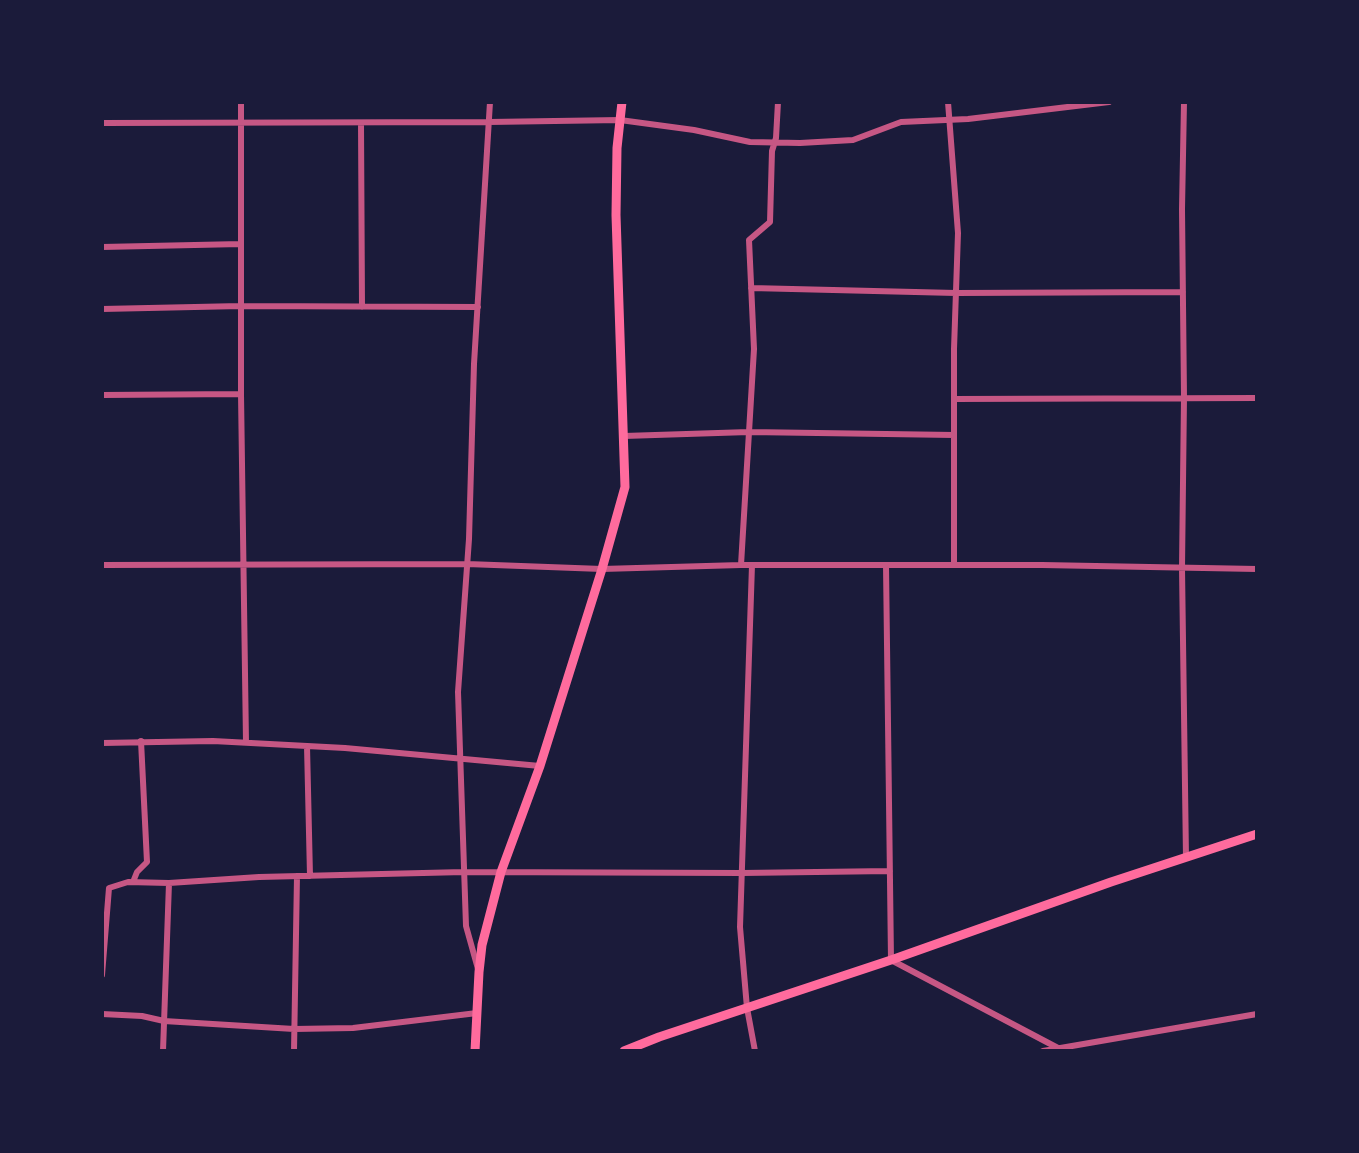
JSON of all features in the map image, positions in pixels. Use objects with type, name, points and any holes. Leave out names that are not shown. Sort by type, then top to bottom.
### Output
[{"type":"main road","points":[[475,1051],[482,945],[501,872],[540,766],[602,569],[625,487],[616,214],[617,148],[622,102]]},
{"type":"main road","points":[[624,1051],[659,1037],[1257,834]]},
{"type":"street","points":[[241,102],[246,742]]},
{"type":"street","points":[[479,972],[466,926],[458,692],[467,564],[490,102]]},
{"type":"street","points":[[741,565],[754,349],[749,240],[770,222],[772,151],[778,102]]},
{"type":"street","points":[[948,102],[958,233],[954,399],[954,565]]},
{"type":"street","points":[[102,123],[620,120],[694,130],[750,142],[800,143],[853,140],[901,122],[948,120],[1065,105],[1109,102]]},
{"type":"street","points":[[1184,102],[1182,568],[1186,858]]},
{"type":"street","points":[[361,123],[362,307]]},
{"type":"street","points":[[102,247],[241,244]]},
{"type":"street","points":[[751,288],[956,293],[1183,292]]},
{"type":"street","points":[[102,309],[241,306],[478,307]]},
{"type":"street","points":[[102,395],[242,394]]},
{"type":"street","points":[[954,399],[1257,398]]},
{"type":"street","points":[[624,436],[749,432],[954,435]]},
{"type":"street","points":[[102,565],[467,564],[602,569],[741,565],[954,565],[1257,569]]},
{"type":"street","points":[[753,565],[740,927],[747,1008],[755,1051]]},
{"type":"street","points":[[886,565],[891,960],[1058,1048]]},
{"type":"street","points":[[132,882],[137,872],[147,862],[141,741]]},
{"type":"street","points":[[102,742],[246,742],[460,757],[540,766]]},
{"type":"street","points":[[308,746],[310,876]]},
{"type":"street","points":[[102,975],[109,888],[132,882],[169,883],[297,876],[464,872],[890,871]]},
{"type":"street","points":[[294,1051],[297,876]]},
{"type":"street","points":[[163,1051],[169,883]]},
{"type":"street","points":[[102,1014],[142,1016],[164,1021],[294,1029],[353,1028],[477,1013]]},
{"type":"street","points":[[1043,1051],[1257,1014]]}]
